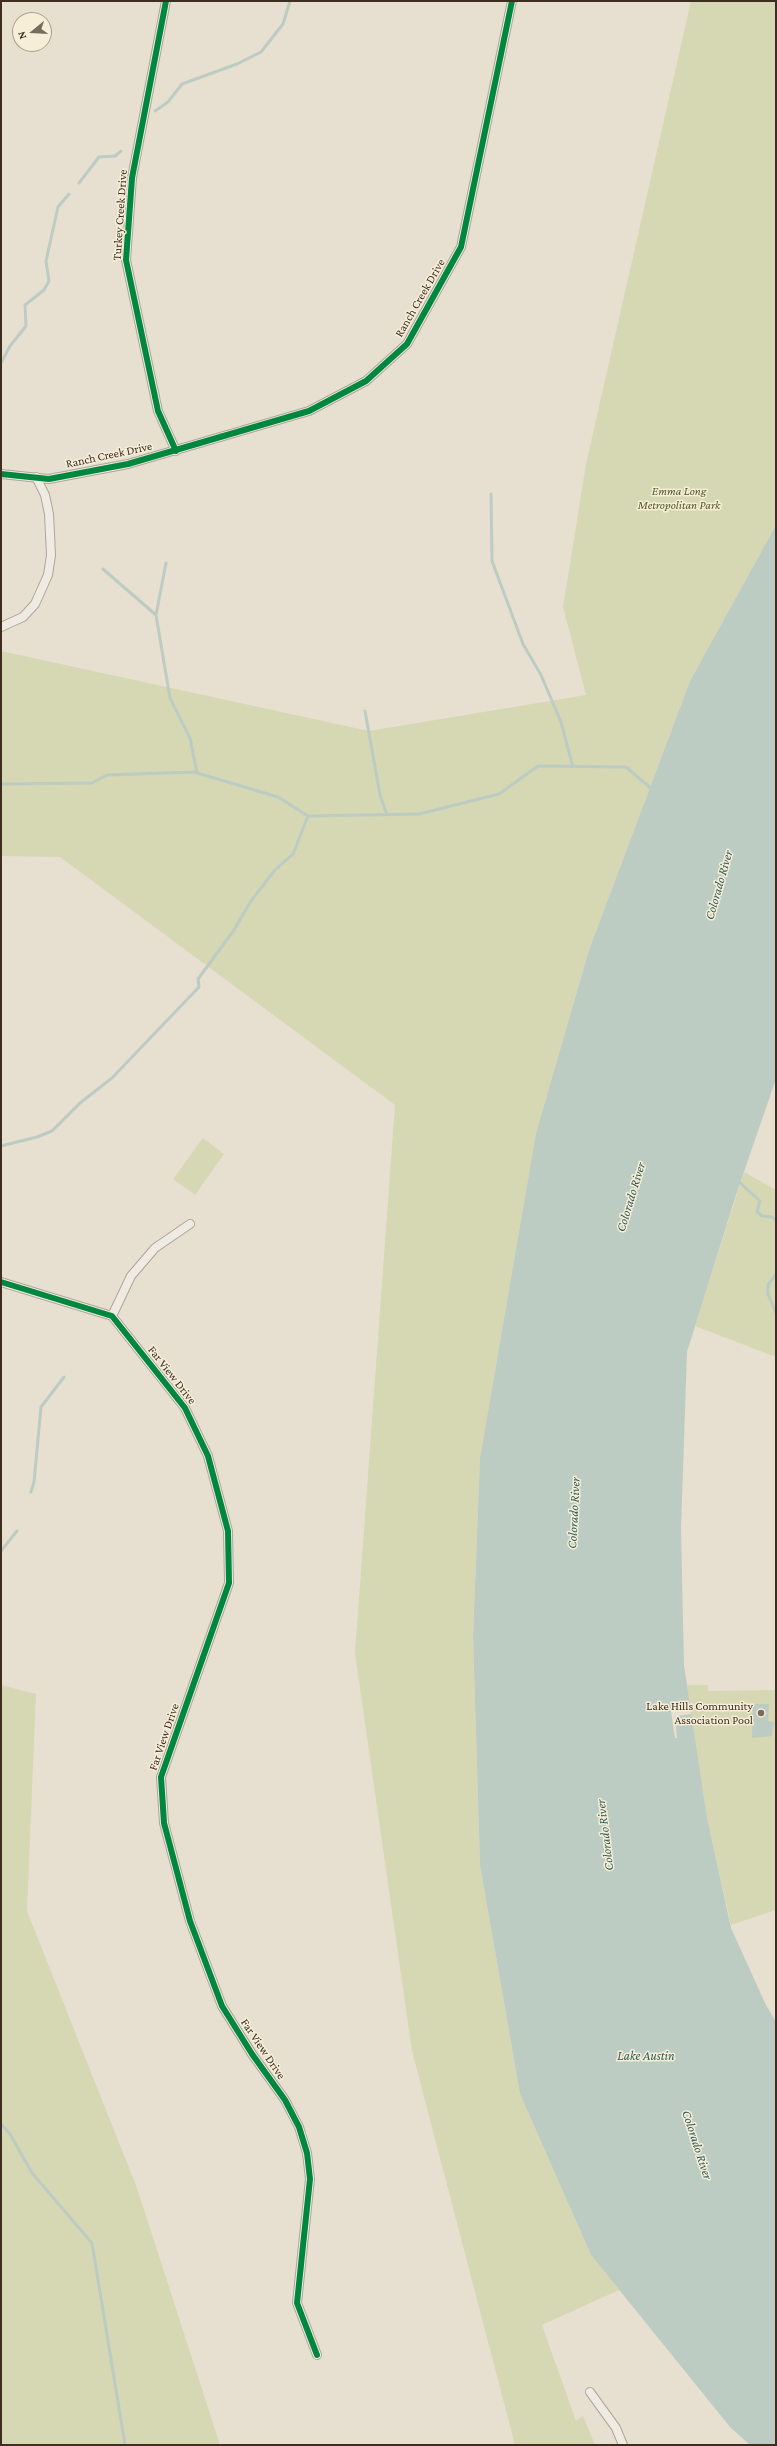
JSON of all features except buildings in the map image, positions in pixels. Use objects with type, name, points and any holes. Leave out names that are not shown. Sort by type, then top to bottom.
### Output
[{"type":"street","name":"Turkey Creek Drive","points":[[166,1],[132,178],[126,260],[158,411],[176,451]]},
{"type":"street","name":"Ranch Creek Drive","points":[[1,474],[49,479],[128,464],[309,411],[366,381],[407,344],[461,247],[512,1]]},
{"type":"street","points":[[1,627],[23,617],[35,604],[48,575],[50,555],[49,514],[45,495],[36,477]]},
{"type":"street","points":[[1,1282],[112,1316],[132,1276],[156,1248],[190,1224]]},
{"type":"street","name":"Far View Drive","points":[[112,1316],[185,1408],[208,1456],[228,1531],[229,1583],[161,1777],[164,1823],[190,1921],[222,2006],[252,2054],[285,2100],[299,2127],[307,2153],[310,2179],[297,2303],[317,2355]]},
{"type":"street","points":[[590,2392],[616,2428],[623,2445]]},
{"type":"green space","name":"Emma Long Metropolitan Park","points":[[691,1],[776,1],[776,525],[690,681],[589,950],[536,1133],[480,1458],[473,1637],[480,1865],[520,2094],[591,2255],[619,2290],[542,2325],[576,2421],[583,2416],[595,2445],[515,2445],[412,2051],[355,1653],[395,1105],[60,857],[1,856],[1,651],[369,731],[586,695],[563,607],[586,464]]},
{"type":"green space","points":[[203,1138],[224,1154],[195,1195],[173,1179]]},
{"type":"green space","points":[[744,1172],[776,1190],[776,1357],[695,1326]]},
{"type":"green space","points":[[1,1685],[36,1694],[27,1911],[137,2188],[220,2445],[1,2445]]},
{"type":"green space","points":[[687,1685],[708,1685],[708,1691],[776,1690],[776,1910],[731,1925],[707,1817]]},
{"type":"water","name":"Lake Austin","points":[[776,525],[776,1079],[736,1195],[687,1352],[681,1529],[684,1665],[707,1817],[731,1928],[765,2003],[776,2022],[776,2445],[750,2445],[730,2427],[591,2255],[520,2094],[480,1865],[473,1637],[480,1458],[536,1133],[589,950],[690,681]]},
{"type":"water","name":"Lake Hills Community Association Pool","points":[[753,1704],[769,1704],[768,1721],[774,1722],[772,1736],[752,1738]]},
{"type":"pier","points":[[690,1709],[691,1714],[677,1716],[675,1718],[677,1738],[675,1738],[671,1711]]},
{"type":"waterway","points":[[155,111],[168,102],[182,84],[237,64],[261,52],[283,24],[290,1]]},
{"type":"waterway","points":[[79,183],[99,157],[115,156],[121,151]]},
{"type":"waterway","points":[[1,363],[10,346],[26,326],[25,305],[44,290],[49,281],[46,261],[58,207],[69,194]]},
{"type":"waterway","points":[[491,494],[492,561],[523,644],[541,675],[561,722],[573,767]]},
{"type":"waterway","points":[[166,563],[156,615],[170,698],[190,738],[197,773]]},
{"type":"waterway","points":[[103,569],[156,615]]},
{"type":"waterway","points":[[365,711],[380,795],[387,815]]},
{"type":"waterway","points":[[1,784],[92,783],[107,775],[194,772],[278,797],[308,816],[419,814],[499,794],[538,766],[626,767],[654,791]]},
{"type":"waterway","points":[[1,1146],[37,1137],[52,1131],[80,1103],[112,1078],[199,987],[198,979],[234,930],[251,901],[275,870],[293,854],[308,816]]},
{"type":"waterway","points":[[738,1181],[760,1201],[757,1212],[762,1216],[772,1217],[776,1220]]},
{"type":"waterway","points":[[776,1274],[768,1285],[768,1294],[776,1313]]},
{"type":"waterway","points":[[31,1492],[34,1482],[41,1407],[64,1377]]},
{"type":"waterway","points":[[1,1551],[17,1531]]},
{"type":"waterway","points":[[1,2124],[10,2134],[32,2173],[92,2243],[125,2445]]},
{"type":"cycle path","points":[[166,1],[132,178],[126,260],[158,411],[176,451]]},
{"type":"cycle path","points":[[1,474],[49,479],[128,464],[309,411],[366,381],[407,344],[461,247],[512,1]]},
{"type":"cycle path","points":[[1,1282],[112,1316],[185,1408],[208,1456],[228,1531],[229,1583],[161,1777],[164,1823],[190,1921],[222,2006],[252,2054],[285,2100],[299,2127],[307,2153],[310,2179],[297,2303],[317,2355]]},
{"type":"place","name":"Lake Hills Community Association Pool","points":[[761,1713]]},
{"type":"water label","name":"Colorado River","points":[[719,885]]},
{"type":"water label","name":"Colorado River","points":[[631,1197]]},
{"type":"water label","name":"Colorado River","points":[[574,1513]]},
{"type":"water label","name":"Colorado River","points":[[605,1835]]},
{"type":"water label","name":"Colorado River","points":[[697,2145]]}]
